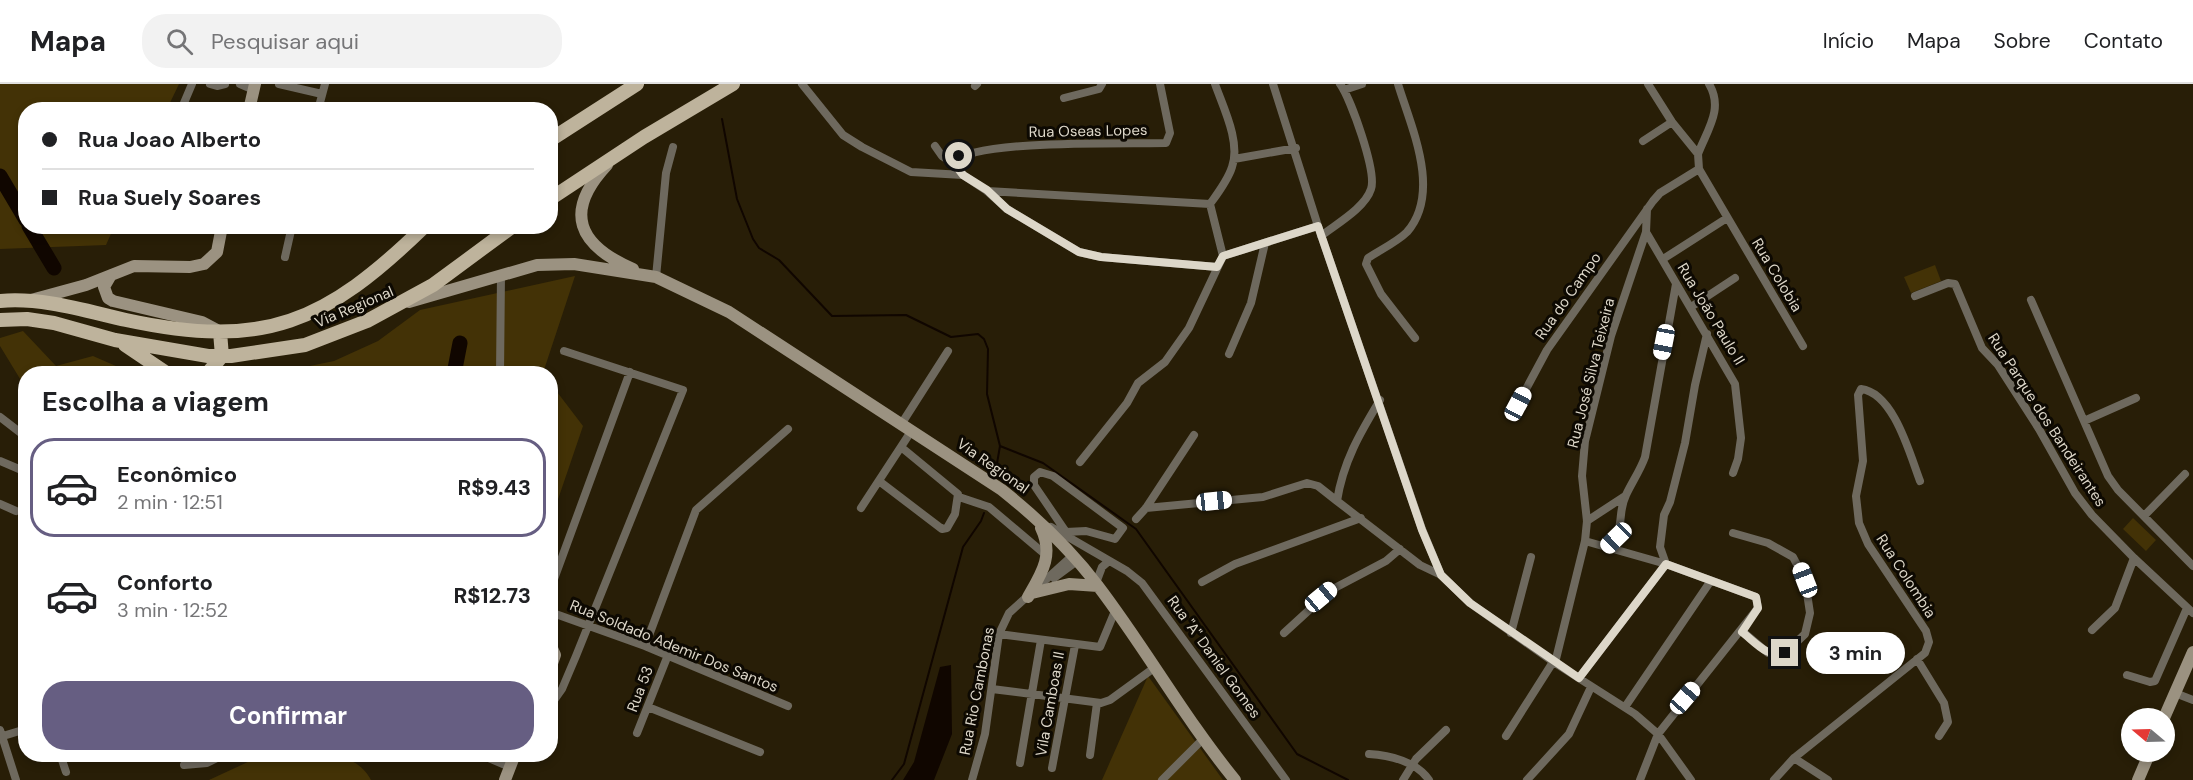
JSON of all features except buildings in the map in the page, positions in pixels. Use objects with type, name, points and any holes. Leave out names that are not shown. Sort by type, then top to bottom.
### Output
[{"type":"main road","points":[[558,136],[637,84]]},
{"type":"main road","points":[[558,194],[733,84]]},
{"type":"main road","points":[[251,102],[255,87]]},
{"type":"main road","name":"Via Regional","points":[[617,155],[597,176],[584,197],[581,223],[593,245],[604,255],[729,312],[1002,490],[1034,517],[1097,585],[1203,739],[1235,780]]},
{"type":"main road","points":[[27,301],[144,264],[190,267],[204,264],[217,252],[220,234]]},
{"type":"main road","points":[[0,301],[27,301],[196,333],[262,330],[305,317],[373,275],[417,234]]},
{"type":"main road","points":[[386,310],[433,285],[502,234]]},
{"type":"main road","name":"Via Regional","points":[[0,320],[27,319],[115,340],[222,356],[305,345],[336,335],[386,310],[523,267],[552,263],[574,264],[652,276]]},
{"type":"main road","points":[[111,275],[104,287],[108,298],[113,301],[202,322],[220,332]]},
{"type":"main road","points":[[214,366],[222,356],[220,332]]},
{"type":"main road","points":[[115,340],[158,366]]},
{"type":"main road","points":[[1033,592],[1047,556],[1047,541],[1034,517]]},
{"type":"main road","points":[[1033,592],[1069,584],[1097,585]]},
{"type":"main road","points":[[2168,708],[2193,652]]},
{"type":"main road","points":[[505,780],[512,762]]},
{"type":"main road","points":[[2138,780],[2146,762]]},
{"type":"street","points":[[184,102],[192,84]]},
{"type":"street","points":[[210,84],[217,86],[225,84]]},
{"type":"street","points":[[240,84],[255,87]]},
{"type":"street","points":[[279,84],[322,93]]},
{"type":"street","points":[[320,102],[325,84]]},
{"type":"street","points":[[802,84],[843,135],[862,147],[911,172],[963,175]]},
{"type":"street","points":[[1064,98],[1099,89],[1102,84]]},
{"type":"street","name":"Rua Oseas Lopes","points":[[953,162],[968,153],[1018,146],[1166,143],[1170,133],[1160,84]]},
{"type":"street","points":[[1080,462],[1127,403],[1138,383],[1165,362],[1183,336],[1223,256],[1210,204],[1230,174],[1234,159],[1230,127],[1215,84]]},
{"type":"street","points":[[1274,84],[1296,148],[1321,236],[1380,400],[1422,530],[1441,575]]},
{"type":"street","points":[[1321,236],[1349,214],[1368,196],[1372,188],[1372,173],[1342,87],[1362,84]]},
{"type":"street","points":[[1398,84],[1420,156],[1422,194],[1413,222],[1406,233],[1368,258],[1365,264],[1381,294],[1415,338]]},
{"type":"street","points":[[1648,84],[1672,122],[1698,154]]},
{"type":"street","points":[[1699,169],[1698,154],[1716,110],[1715,93],[1709,84]]},
{"type":"street","points":[[1643,141],[1672,122]]},
{"type":"street","points":[[935,146],[942,156],[953,162],[963,175],[987,190],[1007,209],[1089,256],[1217,267]]},
{"type":"street","points":[[652,276],[666,173],[673,147]]},
{"type":"street","points":[[1234,159],[1296,148]]},
{"type":"street","name":"Rua do Campo","points":[[1518,404],[1547,350],[1647,209],[1660,193],[1699,169]]},
{"type":"street","name":"Rua Colobia","points":[[1699,169],[1803,346]]},
{"type":"street","points":[[987,190],[1210,204]]},
{"type":"street","points":[[1646,232],[1647,209]]},
{"type":"street","points":[[1663,259],[1727,218]]},
{"type":"street","points":[[1223,256],[1318,226]]},
{"type":"street","name":"Rua João Paulo II","points":[[1646,232],[1731,373],[1737,394],[1741,438],[1733,473]]},
{"type":"street","name":"Rua José Silva Teixeira","points":[[1506,736],[1554,662],[1585,542],[1587,521],[1582,476],[1585,441],[1611,336],[1646,232]]},
{"type":"street","points":[[285,257],[290,234]]},
{"type":"street","points":[[1229,354],[1237,340],[1251,303],[1265,243]]},
{"type":"street","points":[[500,366],[501,274]]},
{"type":"street","points":[[1691,307],[1735,278]]},
{"type":"street","name":"Rua Parque dos Bandeirantes","points":[[1915,296],[1948,283],[1955,284],[1982,348],[1998,365],[2039,429],[2075,493],[2092,515],[2134,558],[2190,610]]},
{"type":"street","points":[[1607,547],[1619,532],[1625,496],[1640,471],[1649,439],[1676,284]]},
{"type":"street","points":[[2031,300],[2108,476],[2193,566]]},
{"type":"street","points":[[1666,564],[1660,548],[1664,515],[1670,502],[1685,444],[1707,334]]},
{"type":"street","points":[[558,695],[576,656],[682,390],[564,351]]},
{"type":"street","points":[[861,508],[901,447],[907,427],[948,351]]},
{"type":"street","points":[[558,568],[630,372]]},
{"type":"street","name":"Rua Colombia","points":[[1917,659],[1928,648],[1926,631],[1868,544],[1860,524],[1857,496],[1863,460],[1858,395],[1861,389],[1871,393],[1894,416],[1920,481]]},
{"type":"street","points":[[2084,421],[2136,398]]},
{"type":"street","points":[[1337,501],[1340,478],[1352,447],[1380,400]]},
{"type":"street","points":[[0,417],[18,431]]},
{"type":"street","points":[[645,646],[696,510],[788,429]]},
{"type":"street","points":[[1136,519],[1146,508],[1194,435]]},
{"type":"street","points":[[879,481],[942,529],[947,528],[955,514],[959,497],[956,491],[901,447]]},
{"type":"street","points":[[0,461],[18,469]]},
{"type":"street","points":[[1040,472],[1053,476],[1123,528],[1115,539],[1086,531],[1065,534],[1034,485],[1034,477],[1040,472]]},
{"type":"street","points":[[2144,516],[2185,474]]},
{"type":"street","points":[[1146,508],[1263,497],[1307,483],[1318,486],[1420,565],[1441,575],[1470,603],[1511,633],[1625,707],[1658,734],[1691,780]]},
{"type":"street","points":[[1587,521],[1625,496]]},
{"type":"street","points":[[959,497],[989,507],[1047,556]]},
{"type":"street","points":[[0,504],[16,511]]},
{"type":"street","name":"Rua \"A\" Daniel Gomes","points":[[1034,517],[1128,571],[1152,594],[1286,780]]},
{"type":"street","points":[[1202,582],[1235,564],[1361,518]]},
{"type":"street","points":[[1733,533],[1768,543],[1793,557],[1805,580],[1810,613],[1805,634],[1779,656],[1768,653],[1742,632]]},
{"type":"street","points":[[1585,542],[1666,564],[1756,597],[1758,608],[1742,632],[1658,734],[1640,780]]},
{"type":"street","points":[[1284,633],[1331,590],[1386,561],[1400,549]]},
{"type":"street","points":[[1511,633],[1531,557]]},
{"type":"street","points":[[2092,630],[2115,608],[2134,558]]},
{"type":"street","name":"Rua Rio Cambonas","points":[[972,780],[981,753],[999,634],[1010,614],[1074,559]]},
{"type":"street","points":[[1097,585],[1102,567],[1109,561]]},
{"type":"street","points":[[1579,678],[1666,564]]},
{"type":"street","points":[[1625,707],[1710,582]]},
{"type":"street","points":[[2127,675],[2150,682],[2155,681],[2190,610]]},
{"type":"street","points":[[999,634],[1100,648],[1115,611]]},
{"type":"street","name":"Rua Soldado Ademir Dos Santos","points":[[558,615],[668,655],[788,706]]},
{"type":"street","points":[[1020,763],[1041,640]]},
{"type":"street","name":"Vila Camboas II","points":[[1052,768],[1075,645]]},
{"type":"street","name":"Rua 53","points":[[637,733],[668,655]]},
{"type":"street","points":[[1773,780],[1794,758],[1917,659],[1946,709],[1948,722],[1939,736]]},
{"type":"street","points":[[992,689],[1099,703],[1110,700],[1154,668]]},
{"type":"street","points":[[1527,780],[1569,734],[1591,687]]},
{"type":"street","points":[[2175,693],[2193,700]]},
{"type":"street","points":[[1090,755],[1099,703]]},
{"type":"street","points":[[648,707],[760,752]]},
{"type":"street","points":[[1403,780],[1411,765],[1446,730]]},
{"type":"street","points":[[16,780],[1,734],[18,731]]},
{"type":"street","points":[[1162,780],[1203,739]]},
{"type":"street","points":[[1369,754],[1385,756],[1411,765],[1422,771],[1429,780]]},
{"type":"street","points":[[1794,758],[1828,780]]},
{"type":"street","points":[[63,762],[66,772]]},
{"type":"street","points":[[184,765],[209,762]]},
{"type":"street","points":[[498,762],[510,767]]},
{"type":"shaded area","points":[[0,84],[179,84],[170,102],[18,102],[18,234],[111,234],[106,245],[0,249]]},
{"type":"shaded area","points":[[1935,265],[1941,281],[1911,293],[1904,277]]},
{"type":"shaded area","points":[[575,276],[545,366],[310,366],[334,361],[378,341],[420,310]]},
{"type":"shaded area","points":[[23,331],[56,366],[18,366],[18,376],[0,346],[0,338]]},
{"type":"shaded area","points":[[93,356],[116,366],[56,366]]},
{"type":"shaded area","points":[[558,393],[583,426],[558,499]]},
{"type":"shaded area","points":[[2133,518],[2156,540],[2146,551],[2123,529]]},
{"type":"shaded area","points":[[951,665],[952,734],[934,780],[903,780],[914,762],[940,667]]},
{"type":"shaded area","points":[[1148,676],[1223,780],[1102,780]]},
{"type":"shaded area","points":[[248,762],[354,762],[362,768],[371,780],[209,780]]},
{"type":"waterway","points":[[722,119],[737,199],[753,239],[759,248],[779,260],[832,316],[906,315],[951,337],[978,334],[984,339],[988,349],[987,394],[1000,446],[995,475]]},
{"type":"waterway","points":[[0,176],[18,206]]},
{"type":"waterway","points":[[34,234],[54,268]]},
{"type":"waterway","points":[[456,366],[460,343]]},
{"type":"waterway","points":[[1000,446],[1043,463],[1136,529],[1297,754],[1348,780]]},
{"type":"waterway","points":[[892,780],[904,764],[963,547],[984,513]]},
{"type":"route","points":[[959,156],[953,162],[963,175],[987,190],[1007,209],[1089,256],[1217,267],[1223,256],[1318,226],[1380,400],[1422,530],[1441,575],[1470,603],[1579,678],[1666,564],[1756,597],[1759,603],[1758,608],[1742,632],[1774,656],[1785,653]]}]
